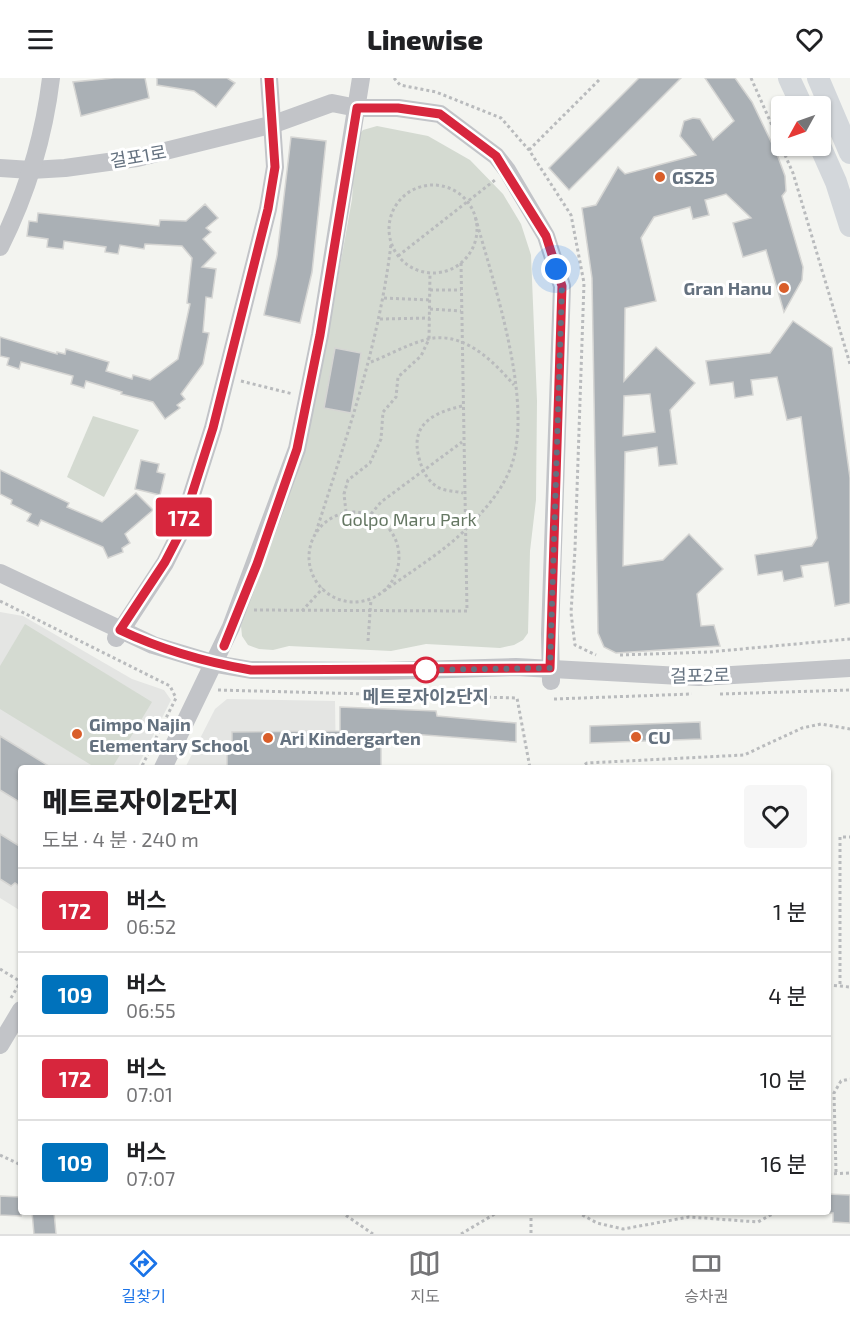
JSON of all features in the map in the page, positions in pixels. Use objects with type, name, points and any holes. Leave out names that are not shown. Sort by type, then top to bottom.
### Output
[{"type":"main road","points":[[789,78],[797,96]]},
{"type":"main road","points":[[821,81],[850,153]]},
{"type":"main road","points":[[824,156],[836,182],[850,226]]},
{"type":"street","points":[[0,248],[31,170],[42,131],[51,78]]},
{"type":"street","points":[[118,634],[165,562],[179,535],[213,428],[253,277],[275,167],[274,124],[269,78]]},
{"type":"street","points":[[166,765],[214,668],[257,564],[293,459],[308,397],[361,78]]},
{"type":"street","name":"걸포1로","points":[[0,168],[31,170],[137,158],[274,124],[332,104],[357,108]]},
{"type":"street","points":[[357,108],[398,108],[440,114],[496,156],[546,236],[562,286],[551,675]]},
{"type":"street","points":[[0,573],[118,634]]},
{"type":"street","points":[[0,583],[118,634]]},
{"type":"street","name":"걸포2로","points":[[118,634],[214,668],[251,670],[699,677],[850,668]]},
{"type":"street","name":"걸포2로","points":[[551,675],[696,686],[850,677]]},
{"type":"street","points":[[0,1045],[18,1015]]},
{"type":"path","points":[[394,78],[400,85],[436,92],[501,118],[529,150],[601,78]]},
{"type":"path","points":[[751,78],[794,173],[850,364]]},
{"type":"path","points":[[398,256],[495,180]]},
{"type":"path","points":[[391,244],[384,298],[369,363],[310,545],[309,559],[312,573],[323,588],[330,595],[353,603],[371,599],[384,591],[467,529],[490,502],[509,473],[519,434],[516,386],[503,320],[475,216],[468,203],[458,193],[432,184],[412,190],[396,204],[390,216],[388,230],[391,244],[398,256],[409,266],[430,273],[453,268],[473,247],[477,232],[475,216]]},
{"type":"path","points":[[245,610],[467,611],[467,529],[463,493],[462,442],[461,262]]},
{"type":"path","points":[[346,513],[344,494],[348,480],[370,463],[381,439],[383,412],[396,397],[398,377],[421,357],[429,339],[430,273]]},
{"type":"path","points":[[430,290],[461,290]]},
{"type":"path","points":[[384,298],[430,300]]},
{"type":"path","points":[[430,309],[462,311]]},
{"type":"path","points":[[380,319],[430,318]]},
{"type":"path","points":[[369,363],[429,339],[462,341],[490,358],[516,386]]},
{"type":"path","points":[[225,377],[308,397]]},
{"type":"path","points":[[462,406],[442,411],[425,423],[416,435],[416,447],[423,472],[437,488],[463,493]]},
{"type":"path","points":[[371,514],[381,502],[462,442]]},
{"type":"path","points":[[316,532],[326,521],[356,511],[371,514],[389,528],[399,549],[396,572],[384,591]]},
{"type":"path","points":[[575,549],[572,633],[575,645],[599,656]]},
{"type":"path","points":[[302,610],[323,588]]},
{"type":"path","points":[[368,641],[371,599]]},
{"type":"path","points":[[0,601],[170,686],[176,698],[142,765]]},
{"type":"path","points":[[610,656],[709,652],[850,639]]},
{"type":"path","points":[[212,694],[220,689],[517,698],[529,765]]},
{"type":"path","points":[[584,765],[587,763],[744,755],[802,728],[821,724],[850,729]]},
{"type":"path","points":[[840,984],[840,837],[850,837]]},
{"type":"path","points":[[0,969],[18,980]]},
{"type":"path","points":[[831,985],[840,984],[850,987]]},
{"type":"path","points":[[836,1172],[834,1093],[841,1081],[850,1079]]},
{"type":"path","points":[[0,1155],[18,1164]]},
{"type":"path","points":[[831,1173],[850,1173]]},
{"type":"path","points":[[345,1215],[372,1234]]},
{"type":"path","points":[[461,1234],[493,1215]]},
{"type":"path","points":[[531,1215],[531,1234]]},
{"type":"path","points":[[582,1215],[597,1223],[622,1229],[689,1217],[758,1222],[771,1215]]},
{"type":"shaded area","name":"Gimpo Najin Elementary School","points":[[0,612],[23,616],[132,679],[164,690],[171,700],[138,765],[18,765],[18,909],[0,898]]},
{"type":"shaded area","name":"Ari Kindergarten","points":[[227,699],[335,701],[336,765],[187,765],[215,709]]},
{"type":"green space","name":"Golpo Maru Park","points":[[377,126],[428,136],[470,160],[503,194],[521,224],[531,255],[537,401],[536,500],[530,551],[528,633],[523,640],[514,645],[500,648],[426,644],[391,651],[289,646],[273,650],[248,645],[242,636],[241,626],[325,350],[352,199],[356,138],[363,130]]},
{"type":"green space","points":[[93,416],[139,430],[104,497],[67,477]]},
{"type":"green space","points":[[25,624],[152,702],[114,765],[91,765],[0,709],[0,666]]},
{"type":"building","points":[[145,78],[149,98],[81,116],[73,82]]},
{"type":"building","points":[[157,78],[227,78],[235,83],[216,107],[194,91],[157,85]]},
{"type":"building","points":[[639,78],[681,78],[569,190],[549,168]]},
{"type":"building","points":[[705,78],[735,78],[752,102],[771,142],[771,156],[778,156],[785,176],[786,191],[782,196],[803,267],[802,280],[784,312],[766,250],[743,257],[733,223],[751,218],[726,194],[705,200],[709,215],[693,219],[690,207],[654,217],[641,238],[656,301],[625,308],[624,381],[656,347],[695,383],[670,410],[677,464],[659,466],[657,447],[625,452],[623,566],[663,560],[689,534],[723,569],[697,594],[701,626],[714,625],[720,646],[616,653],[604,647],[598,633],[592,278],[582,208],[596,205],[618,167],[625,174],[696,155],[680,136],[684,121],[693,118],[700,119],[713,140],[734,121]],"holes":[[[650,394],[655,432],[623,436],[624,396]]]},
{"type":"building","points":[[291,137],[326,141],[312,272],[300,323],[264,315],[277,256]]},
{"type":"building","points":[[205,204],[218,218],[206,228],[211,232],[203,239],[216,253],[202,267],[216,269],[212,298],[206,297],[203,332],[209,333],[203,364],[181,394],[185,399],[177,405],[180,408],[165,419],[153,402],[121,394],[122,392],[86,381],[84,388],[71,384],[73,376],[21,362],[19,369],[7,365],[9,358],[0,356],[0,337],[57,354],[57,352],[65,354],[66,349],[109,362],[106,371],[132,379],[133,375],[150,380],[178,359],[190,304],[187,303],[192,258],[182,246],[145,244],[144,249],[120,245],[118,254],[105,252],[106,247],[64,241],[63,249],[47,247],[48,239],[27,236],[29,221],[37,222],[38,213],[159,226],[160,220],[186,221]]},
{"type":"building","points":[[793,321],[832,348],[850,478],[850,603],[835,606],[828,562],[801,566],[803,577],[784,581],[782,571],[758,575],[755,555],[812,546],[817,538],[801,417],[787,420],[777,377],[751,380],[753,395],[735,398],[733,382],[710,385],[706,361],[770,353]]},
{"type":"building","points":[[335,348],[361,353],[351,413],[324,408]]},
{"type":"building","points":[[141,460],[159,464],[157,472],[165,474],[160,495],[135,489]]},
{"type":"building","points":[[0,470],[69,503],[67,507],[102,522],[136,493],[153,510],[125,534],[130,543],[122,548],[123,552],[108,558],[103,547],[41,520],[38,526],[27,521],[31,514],[11,504],[12,500],[0,494]]},
{"type":"building","points":[[340,707],[436,711],[437,716],[516,723],[516,742],[399,733],[398,743],[381,743],[381,765],[227,765],[227,744],[232,744],[232,732],[340,731]]},
{"type":"building","points":[[700,722],[701,739],[590,743],[590,726]]},
{"type":"building","points":[[0,736],[47,765],[18,765],[18,801],[0,790]]},
{"type":"building","points":[[0,834],[18,845],[18,885],[15,883],[11,886],[0,879]]},
{"type":"building","points":[[831,1194],[850,1195],[850,1223],[833,1222],[833,1213],[831,1213]]},
{"type":"building","points":[[0,1196],[18,1197],[18,1215],[21,1216],[0,1215]]},
{"type":"building","points":[[32,1215],[54,1215],[56,1234],[34,1234]]},
{"type":"bus line","name":"172","points":[[224,646],[257,564],[297,449],[320,335],[357,108],[398,108],[440,114],[496,156],[507,170],[546,236],[562,286],[550,668],[384,671],[251,670],[216,664],[153,645],[120,630],[165,562],[179,535],[213,428],[253,277],[275,167],[274,124],[269,78]]},
{"type":"place","name":"GS25","points":[[660,177]]},
{"type":"place","name":"Gran Hanu","points":[[784,288]]},
{"type":"place","name":"메트로자이2단지","points":[[426,670]]},
{"type":"place","name":"Gimpo Najin Elementary School","points":[[77,734]]},
{"type":"place","name":"CU","points":[[636,737]]},
{"type":"place","name":"Ari Kindergarten","points":[[268,738]]},
{"type":"route","points":[[426,670],[423,670],[550,668],[562,286],[556,269]]}]
